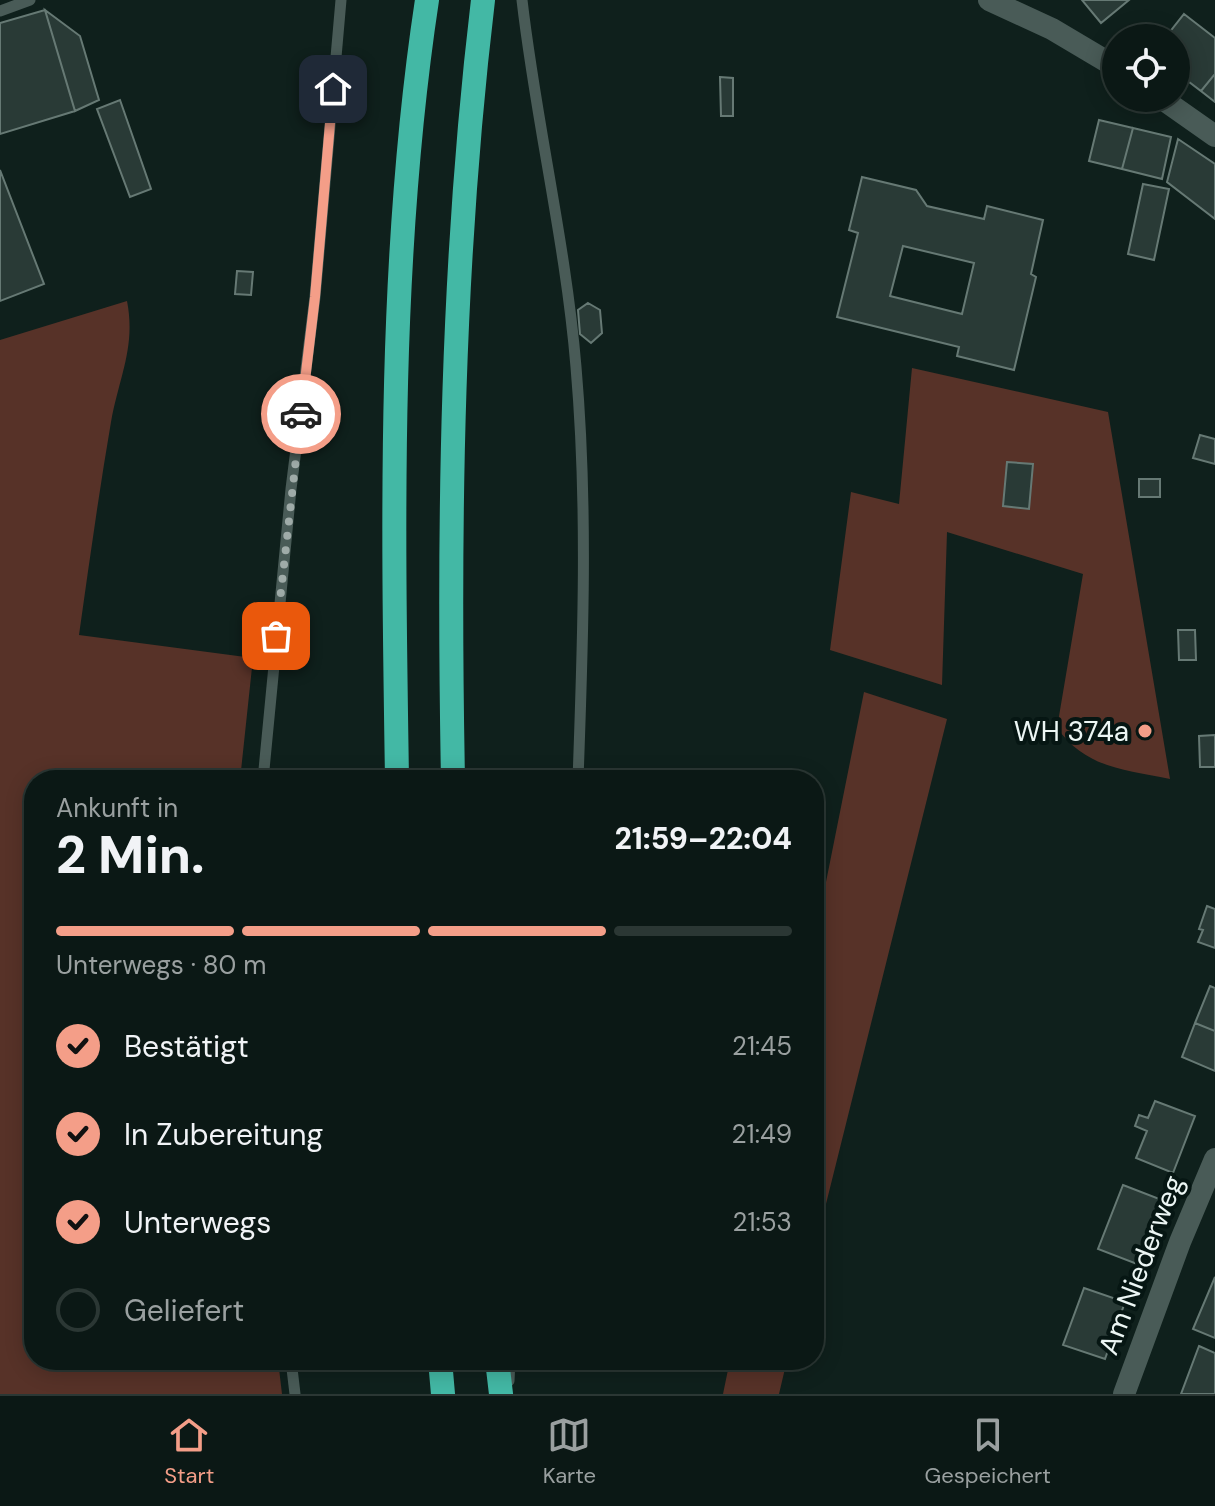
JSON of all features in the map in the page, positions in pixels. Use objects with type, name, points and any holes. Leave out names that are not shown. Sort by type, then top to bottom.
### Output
[{"type":"highway","points":[[397,770],[394,596],[399,309],[417,67],[427,0]]},
{"type":"highway","points":[[453,770],[449,597],[457,317],[465,182],[483,0]]},
{"type":"highway","points":[[441,1370],[443,1394]]},
{"type":"highway","points":[[498,1370],[501,1394]]},
{"type":"street","points":[[989,0],[1052,29],[1102,59]]},
{"type":"street","points":[[1181,112],[1215,136]]},
{"type":"street","name":"Am Niederweg","points":[[1124,1394],[1180,1242],[1215,1159]]},
{"type":"lane","points":[[0,11],[30,0]]},
{"type":"lane","points":[[264,770],[288,521],[315,297],[341,0]]},
{"type":"lane","points":[[522,0],[576,363],[580,411],[586,558],[578,770]]},
{"type":"lane","points":[[292,1370],[295,1394]]},
{"type":"lane","points":[[508,1394],[509,1370]]},
{"type":"shaded area","points":[[127,301],[128,348],[111,422],[79,635],[253,658],[241,770],[24,770],[24,1370],[279,1370],[282,1394],[0,1394],[0,340]]},
{"type":"shaded area","points":[[912,368],[1108,412],[1170,779],[1094,760],[1069,742],[1057,728],[1083,574],[947,532],[942,685],[830,650],[851,492],[899,504]]},
{"type":"shaded area","points":[[864,692],[947,719],[824,1212],[824,892]]},
{"type":"shaded area","points":[[728,1370],[785,1370],[779,1394],[723,1394]]},
{"type":"building","points":[[1082,0],[1129,0],[1101,23]]},
{"type":"building","points":[[45,10],[75,111],[0,134],[0,23]]},
{"type":"building","points":[[45,10],[80,36],[99,100],[75,111]]},
{"type":"building","points":[[1184,14],[1215,38],[1215,74],[1201,91],[1190,83],[1190,24],[1176,24]]},
{"type":"building","points":[[1215,74],[1215,102],[1201,91]]},
{"type":"building","points":[[720,77],[733,78],[733,116],[721,116]]},
{"type":"building","points":[[120,100],[151,189],[130,197],[97,109]]},
{"type":"building","points":[[1099,120],[1133,128],[1122,169],[1089,161]]},
{"type":"building","points":[[1133,128],[1171,137],[1162,179],[1122,169]]},
{"type":"building","points":[[1178,139],[1215,164],[1215,219],[1167,182]]},
{"type":"building","points":[[0,170],[44,284],[0,301]]},
{"type":"building","points":[[862,177],[916,190],[927,206],[984,219],[987,206],[1043,220],[1031,274],[1036,277],[1014,370],[957,356],[959,347],[837,317],[858,233],[849,230]],"holes":[[[903,246],[974,263],[962,314],[890,296]]]},
{"type":"building","points":[[1143,184],[1169,189],[1154,260],[1128,254]]},
{"type":"building","points":[[237,271],[253,272],[251,295],[235,294]]},
{"type":"building","points":[[588,303],[600,310],[602,333],[591,343],[580,334],[578,310]]},
{"type":"building","points":[[1200,435],[1215,439],[1215,464],[1193,458]]},
{"type":"building","points":[[1007,462],[1033,464],[1029,509],[1003,506]]},
{"type":"building","points":[[1139,479],[1160,479],[1160,497],[1139,497]]},
{"type":"building","points":[[1178,630],[1195,630],[1196,660],[1179,660]]},
{"type":"building","points":[[1215,735],[1215,767],[1200,767],[1199,736]]},
{"type":"building","points":[[1207,906],[1215,909],[1215,948],[1198,942]]},
{"type":"building","points":[[1210,986],[1215,988],[1215,1031],[1195,1023]]},
{"type":"building","points":[[1195,1023],[1215,1031],[1215,1071],[1182,1057]]},
{"type":"building","points":[[1155,1101],[1195,1116],[1173,1173],[1136,1158],[1147,1131],[1135,1126],[1139,1115],[1148,1118]]},
{"type":"building","points":[[1123,1185],[1162,1200],[1137,1264],[1098,1249]]},
{"type":"building","points":[[1215,1277],[1215,1338],[1193,1329]]},
{"type":"building","points":[[1084,1288],[1125,1302],[1105,1359],[1063,1345]]},
{"type":"building","points":[[1199,1346],[1215,1353],[1215,1394],[1181,1394]]},
{"type":"way so far","points":[[276,636],[301,414]]},
{"type":"place","name":"WH 374a","points":[[1145,731]]},
{"type":"route","points":[[301,414],[315,297],[333,89]]}]
